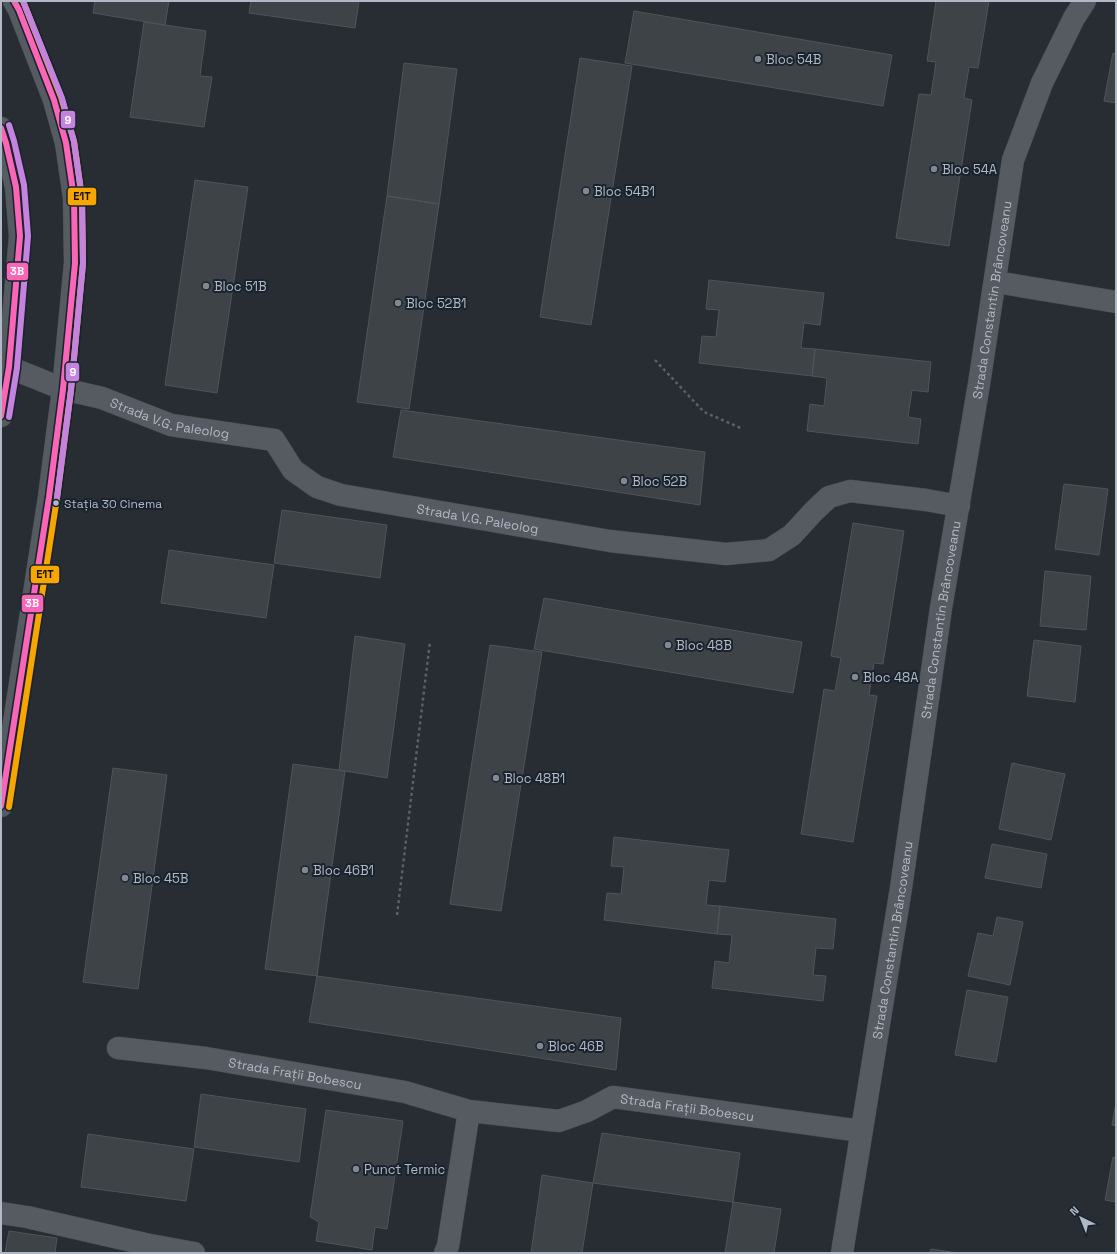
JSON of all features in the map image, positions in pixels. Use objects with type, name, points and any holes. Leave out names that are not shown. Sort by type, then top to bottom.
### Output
[{"type":"street","points":[[1,806],[50,498],[63,389],[75,263],[74,198],[66,143],[54,100],[19,10],[14,1]]},
{"type":"street","name":"Strada Constantin Brâncoveanu","points":[[842,1253],[901,888],[941,608],[996,282],[1013,160],[1042,83],[1076,7]]},
{"type":"street","points":[[1,128],[16,187],[20,236],[5,365],[1,416]]},
{"type":"street","points":[[996,282],[1116,302]]},
{"type":"street","name":"Strada V.G. Paleolog","points":[[5,365],[63,389],[102,398],[172,425],[274,440],[294,470],[317,487],[341,495],[610,541],[726,554],[769,550],[792,535],[829,497],[850,491],[926,500],[959,506]]},
{"type":"street","name":"Strada Frații Bobescu","points":[[118,1048],[206,1058],[405,1092],[469,1111],[559,1121],[587,1111],[613,1098],[861,1131]]},
{"type":"street","points":[[445,1253],[448,1246],[469,1111]]},
{"type":"street","points":[[1,1213],[27,1216],[144,1248],[194,1253]]},
{"type":"path","points":[[655,360],[704,412],[742,428]]},
{"type":"path","points":[[397,915],[430,640]]},
{"type":"building","points":[[95,1],[169,1],[165,25],[93,13]]},
{"type":"building","points":[[251,1],[359,1],[355,28],[249,13]]},
{"type":"building","name":"Bloc 54A","points":[[936,1],[989,1],[978,68],[969,67],[964,98],[972,100],[949,246],[896,238],[919,94],[931,95],[936,62],[927,61]]},
{"type":"building","name":"Bloc 54B","points":[[634,11],[892,55],[883,106],[625,63]]},
{"type":"building","points":[[144,22],[206,31],[200,76],[212,77],[204,127],[130,117]]},
{"type":"building","points":[[1113,53],[1116,54],[1116,103],[1104,101]]},
{"type":"building","name":"Bloc 54B1","points":[[580,58],[632,66],[591,325],[540,317]]},
{"type":"building","points":[[404,63],[457,69],[439,204],[387,196]]},
{"type":"building","name":"Bloc 51B","points":[[195,180],[248,187],[217,393],[165,385]]},
{"type":"building","name":"Bloc 52B1","points":[[387,196],[439,204],[409,409],[357,402]]},
{"type":"building","points":[[709,280],[824,293],[820,325],[804,323],[801,348],[815,349],[812,376],[699,363],[702,336],[716,337],[719,310],[706,309]]},
{"type":"building","points":[[815,349],[931,362],[928,392],[912,390],[908,417],[921,419],[918,444],[807,431],[810,404],[824,406],[827,378],[812,376]]},
{"type":"building","name":"Bloc 52B","points":[[401,410],[705,452],[700,505],[393,457]]},
{"type":"building","points":[[1064,484],[1108,489],[1099,555],[1055,549]]},
{"type":"building","points":[[282,510],[387,525],[380,578],[274,563]]},
{"type":"building","name":"Bloc 48A","points":[[853,523],[904,531],[883,664],[874,663],[869,695],[877,696],[853,842],[801,834],[824,689],[835,691],[841,658],[831,656]]},
{"type":"building","points":[[169,550],[274,565],[266,618],[161,603]]},
{"type":"building","points":[[1045,571],[1091,576],[1086,630],[1040,626]]},
{"type":"building","name":"Bloc 48B","points":[[544,598],[802,642],[793,693],[534,649]]},
{"type":"building","points":[[355,636],[405,644],[387,778],[339,770]]},
{"type":"building","points":[[1034,640],[1081,646],[1075,702],[1027,696]]},
{"type":"building","name":"Bloc 48B1","points":[[490,645],[542,652],[501,911],[450,904]]},
{"type":"building","points":[[1012,763],[1065,774],[1051,840],[999,829]]},
{"type":"building","name":"Bloc 46B1","points":[[293,764],[345,771],[317,976],[265,969]]},
{"type":"building","name":"Bloc 45B","points":[[113,768],[167,775],[138,989],[83,982]]},
{"type":"building","points":[[614,837],[729,850],[725,882],[709,880],[706,905],[720,906],[717,934],[604,920],[607,893],[621,894],[624,867],[611,866]]},
{"type":"building","points":[[992,844],[1047,854],[1041,888],[985,878]]},
{"type":"building","points":[[720,906],[836,919],[833,949],[816,948],[813,975],[826,976],[823,1001],[712,988],[715,961],[729,963],[732,935],[717,934]]},
{"type":"building","points":[[997,917],[1023,922],[1010,985],[968,976],[978,933],[993,936]]},
{"type":"building","name":"Bloc 46B","points":[[317,976],[621,1018],[616,1070],[309,1022]]},
{"type":"building","points":[[967,990],[1008,997],[996,1062],[955,1055]]},
{"type":"building","points":[[201,1094],[306,1109],[299,1162],[194,1147]]},
{"type":"building","points":[[1116,1103],[1116,1126],[1112,1125]]},
{"type":"building","name":"Punct Termic","points":[[326,1110],[403,1121],[387,1229],[375,1227],[372,1250],[316,1241],[319,1222],[310,1217]]},
{"type":"building","points":[[602,1133],[740,1153],[733,1202],[593,1183]]},
{"type":"building","points":[[88,1134],[194,1149],[186,1201],[81,1187]]},
{"type":"building","points":[[1113,1157],[1116,1158],[1116,1202],[1105,1200]]},
{"type":"building","points":[[542,1175],[593,1183],[582,1253],[531,1253]]},
{"type":"building","points":[[733,1202],[781,1209],[774,1253],[725,1253]]},
{"type":"building","points":[[9,1231],[57,1238],[55,1253],[5,1253]]},
{"type":"building","points":[[931,1249],[958,1253],[930,1253]]},
{"type":"transit line","name":"3B","points":[[1,806],[49,497],[63,389],[75,263],[74,198],[66,143],[54,100],[19,10],[14,1]]},
{"type":"transit line","name":"E1T","points":[[9,807],[57,498],[71,390],[83,263],[82,198],[74,141],[61,97],[23,1]]},
{"type":"transit line","name":"9","points":[[23,1],[62,98],[74,142],[82,198],[83,264],[71,390],[57,498]]},
{"type":"transit line","name":"9","points":[[9,125],[24,185],[28,236],[17,368],[9,417]]},
{"type":"transit line","name":"3B","points":[[1,128],[16,187],[20,236],[9,367],[1,416]]},
{"type":"place","name":"Bloc 54B","points":[[758,59]]},
{"type":"place","name":"Bloc 54A","points":[[934,169]]},
{"type":"place","name":"Bloc 54B1","points":[[586,191]]},
{"type":"place","name":"Bloc 51B","points":[[206,286]]},
{"type":"place","name":"Bloc 52B1","points":[[398,303]]},
{"type":"place","name":"Bloc 52B","points":[[624,481]]},
{"type":"place","name":"Stația 30 Cinema","points":[[56,503]]},
{"type":"place","name":"Bloc 48B","points":[[668,645]]},
{"type":"place","name":"Bloc 48A","points":[[855,677]]},
{"type":"place","name":"Bloc 48B1","points":[[496,778]]},
{"type":"place","name":"Bloc 46B1","points":[[305,870]]},
{"type":"place","name":"Bloc 45B","points":[[125,878]]},
{"type":"place","name":"Bloc 46B","points":[[540,1046]]},
{"type":"place","name":"Punct Termic","points":[[356,1169]]}]
